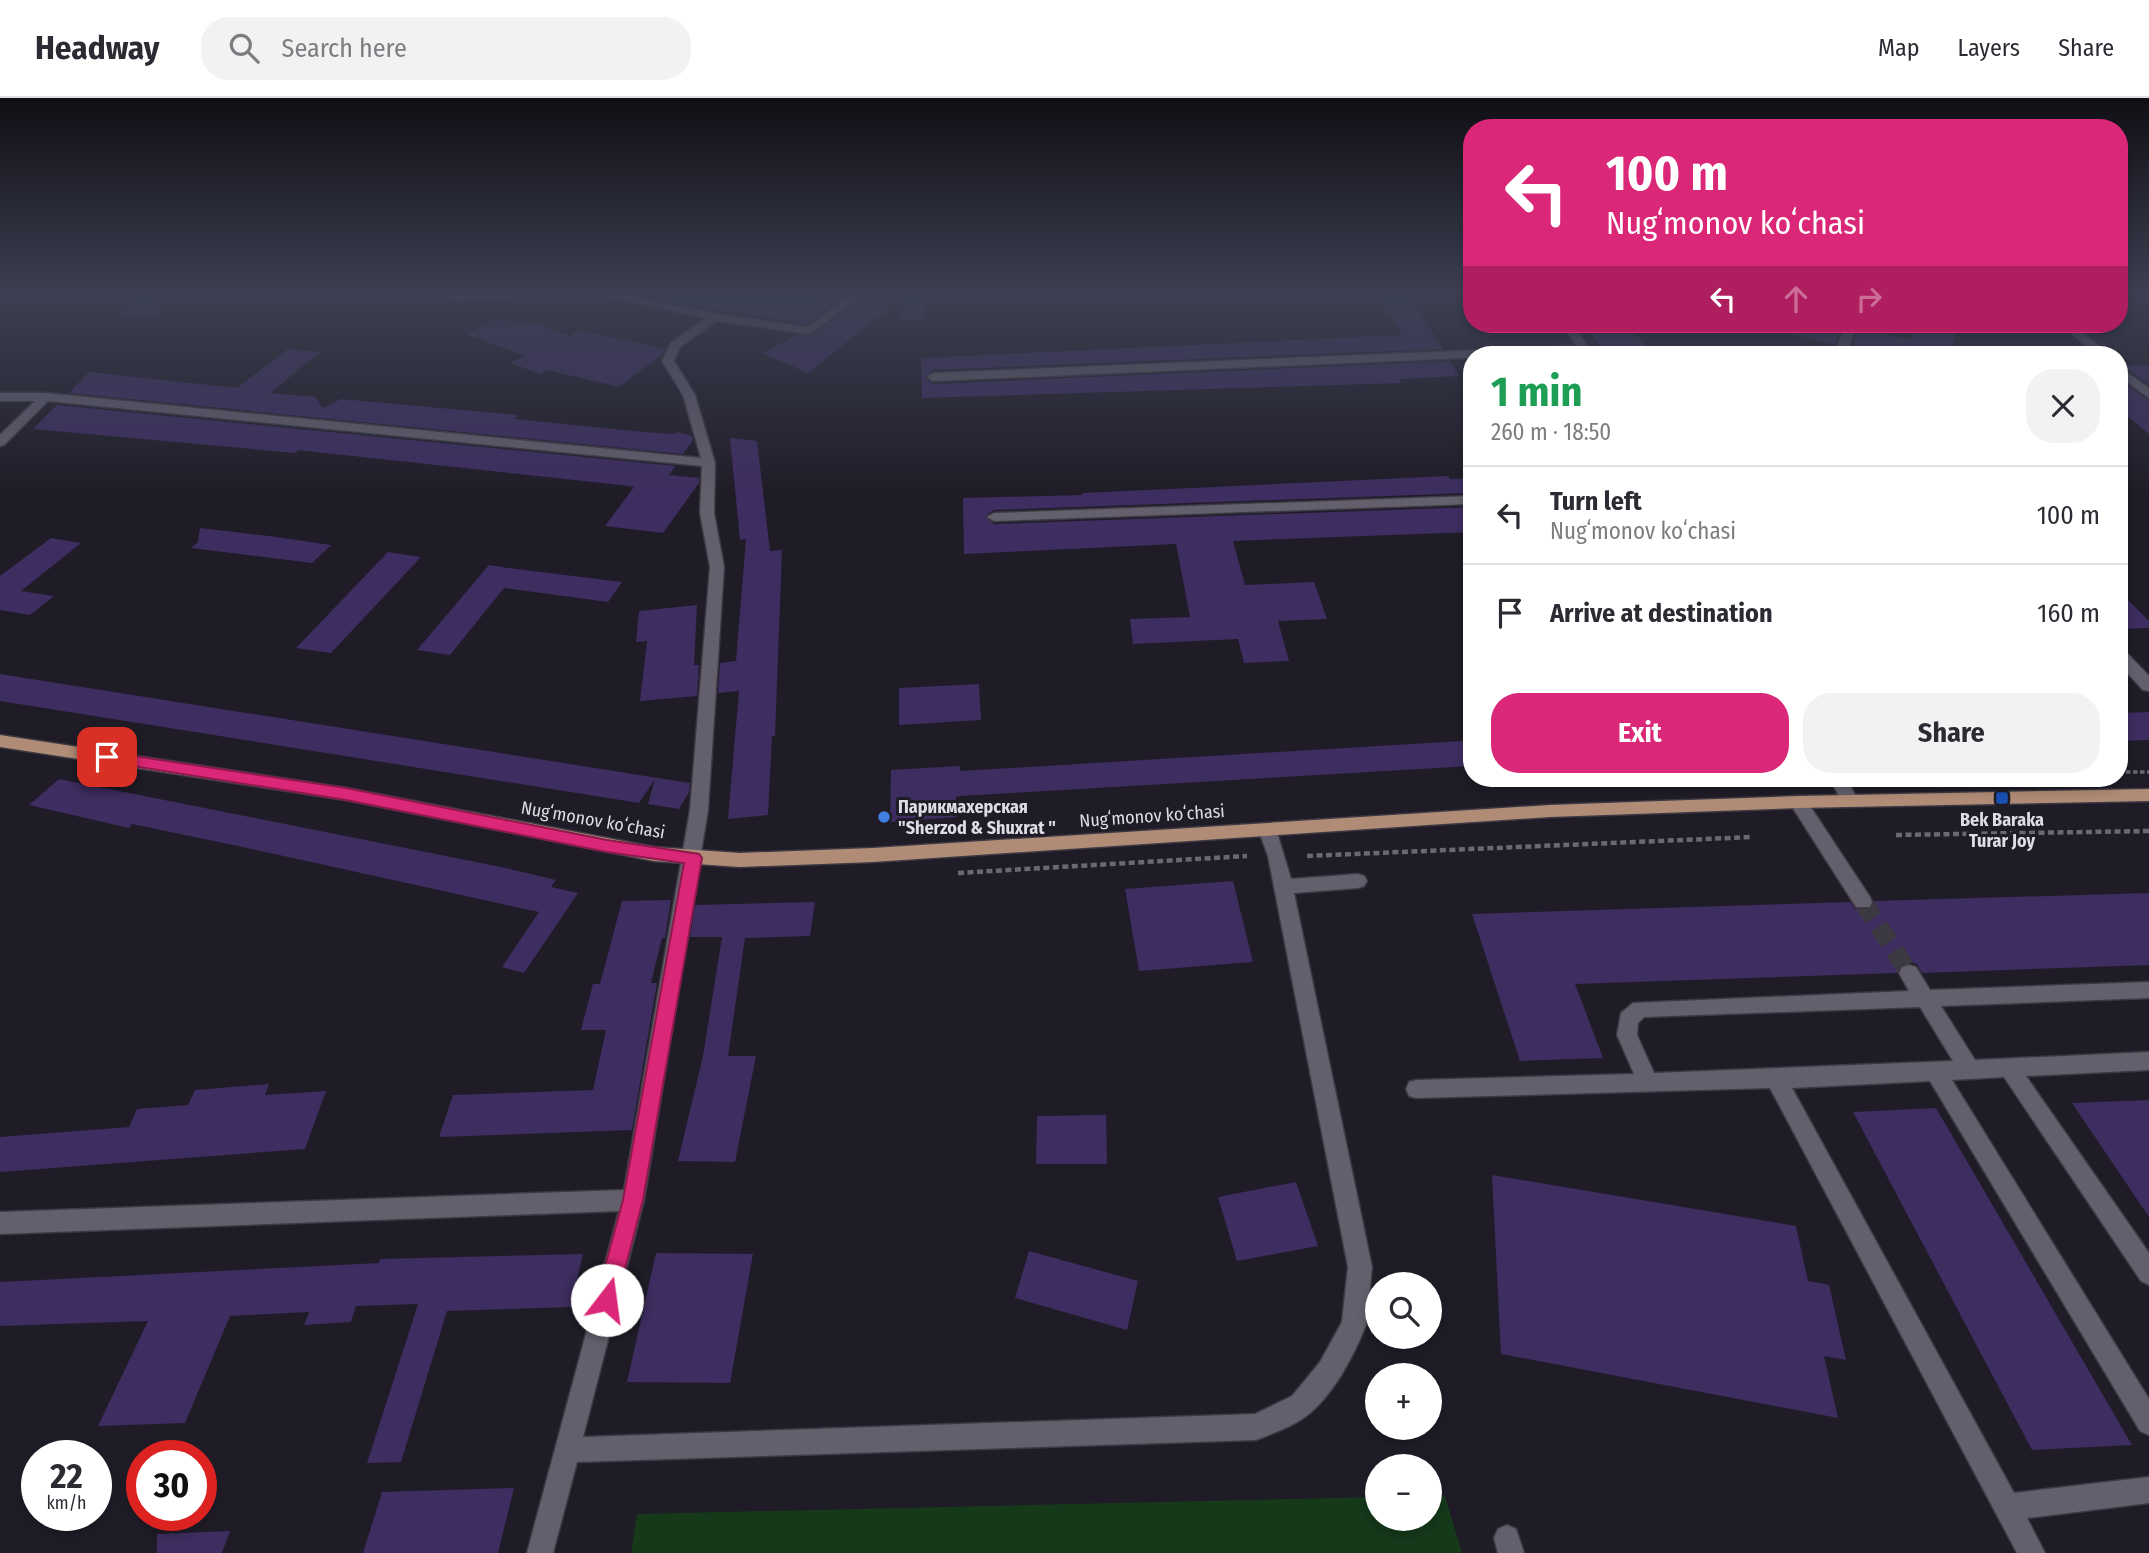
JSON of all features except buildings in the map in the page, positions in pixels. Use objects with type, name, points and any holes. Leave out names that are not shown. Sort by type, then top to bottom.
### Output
[{"type":"main road","name":"Nugʻmonov koʻchasi","points":[[0,741],[346,794],[607,846],[693,858],[811,858],[1537,812],[1798,802],[2149,795]]},
{"type":"street","points":[[540,1553],[633,1200],[693,858],[717,567],[706,513],[709,463],[689,395],[668,360]]},
{"type":"street","points":[[933,377],[1379,360]]},
{"type":"street","points":[[2128,377],[2149,394]]},
{"type":"street","points":[[0,397],[45,397],[709,463]]},
{"type":"street","points":[[0,442],[45,397]]},
{"type":"street","points":[[994,517],[1463,500]]},
{"type":"street","points":[[2128,664],[2149,686]]},
{"type":"street","points":[[1842,787],[1850,801]]},
{"type":"street","points":[[1798,802],[1863,902]]},
{"type":"street","points":[[568,1450],[1256,1427],[1301,1405],[1329,1371],[1354,1325],[1360,1267],[1283,887],[1267,830]]},
{"type":"street","points":[[1283,887],[1358,881]]},
{"type":"street","points":[[1909,973],[1970,1070]]},
{"type":"street","points":[[1647,1082],[1627,1035],[1628,1019],[1640,1009],[2149,990]]},
{"type":"street","points":[[1416,1089],[1776,1079],[2149,1061]]},
{"type":"street","points":[[2009,1069],[2149,1273]]},
{"type":"street","points":[[1936,1072],[2149,1422]]},
{"type":"street","points":[[1776,1079],[2032,1553]]},
{"type":"street","points":[[0,1223],[633,1200]]},
{"type":"street","points":[[2008,1507],[2149,1490]]},
{"type":"path","points":[[2128,772],[2149,772]]},
{"type":"path","points":[[1896,835],[2149,831]]},
{"type":"path","points":[[1307,856],[1752,837]]},
{"type":"green space","points":[[1442,1496],[1445,1496],[1462,1553],[631,1553],[637,1514],[1365,1497],[1365,1531],[1442,1531]]},
{"type":"tunnel","points":[[1863,902],[1909,973]]},
{"type":"place","name":"Bek Baraka Turar Joy","points":[[2002,798]]},
{"type":"place","name":"Парикмахерская \"Sherzod & Shuxrat \"","points":[[884,817]]},
{"type":"route","points":[[107,757],[346,794],[607,846],[693,858],[633,1200],[607,1300]]}]
